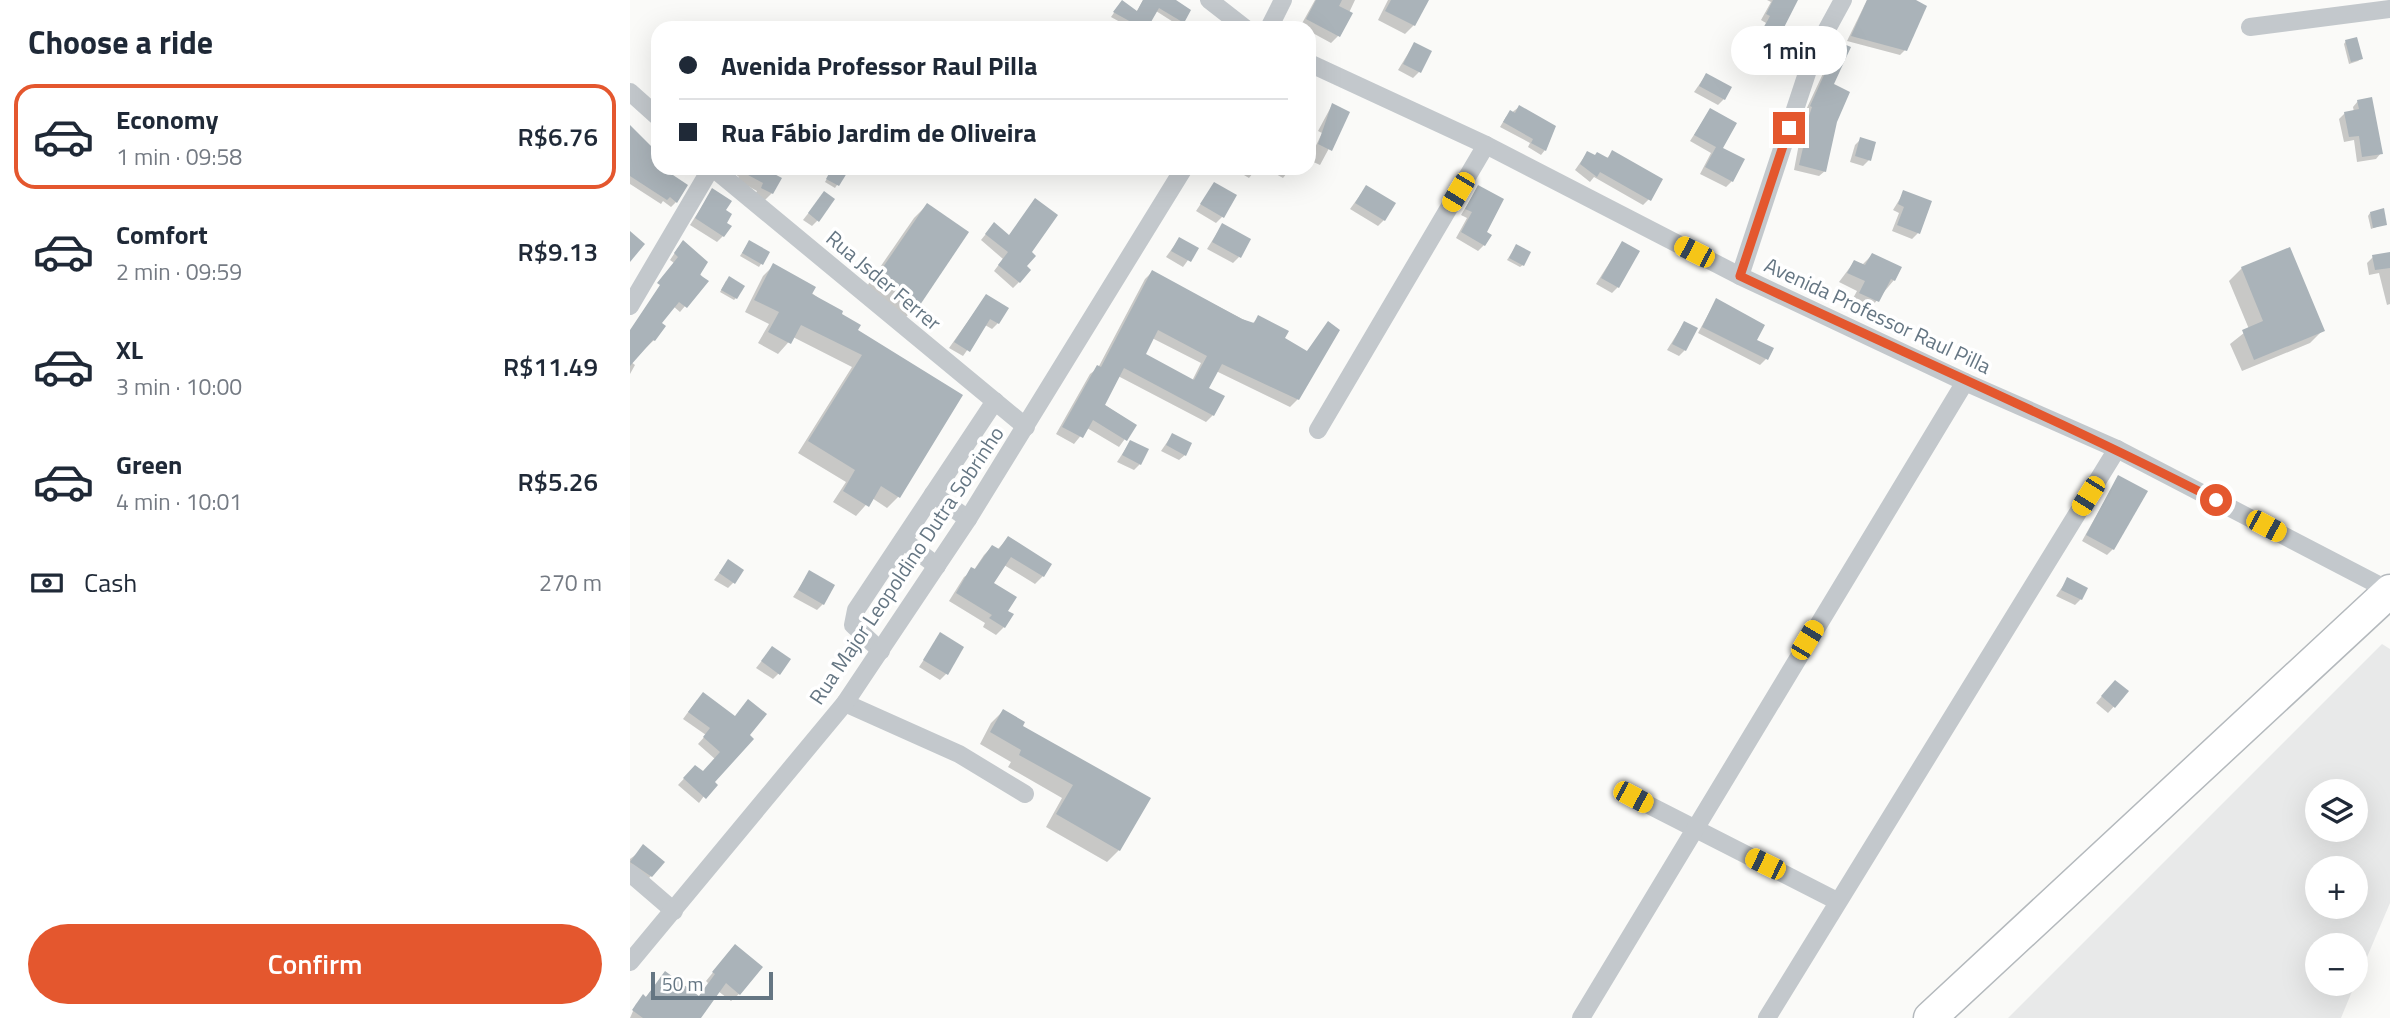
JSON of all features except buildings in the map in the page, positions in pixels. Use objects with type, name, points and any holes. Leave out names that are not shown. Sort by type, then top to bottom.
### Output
[{"type":"highway","points":[[1930,1018],[2390,591]]},
{"type":"street","points":[[1209,0],[1236,21]]},
{"type":"street","points":[[1272,21],[1283,0]]},
{"type":"street","points":[[1740,276],[1813,55],[1843,0]]},
{"type":"street","points":[[2250,27],[2390,10],[2387,0]]},
{"type":"street","name":"Avenida Professor Raul Pilla","points":[[1316,66],[1486,145],[1740,276],[1965,382],[2117,449],[2390,591]]},
{"type":"street","points":[[630,92],[651,111]]},
{"type":"street","points":[[1318,430],[1486,145]]},
{"type":"street","points":[[630,306],[708,175]]},
{"type":"street","name":"Rua Jsder Ferrer","points":[[721,175],[1026,427]]},
{"type":"street","name":"Rua Major Leopoldino Dutra Sobrinho","points":[[630,962],[845,703],[968,519],[1180,175]]},
{"type":"street","points":[[1581,1018],[1692,829],[1965,382]]},
{"type":"street","points":[[881,651],[853,625],[853,618],[995,401]]},
{"type":"street","points":[[1767,1018],[2117,449]]},
{"type":"street","points":[[933,494],[968,519]]},
{"type":"street","points":[[902,540],[937,566]]},
{"type":"street","points":[[845,703],[959,754],[1025,794]]},
{"type":"street","points":[[1633,797],[1837,901]]},
{"type":"street","points":[[630,873],[674,911]]},
{"type":"shaded area","points":[[2382,644],[2390,649],[2390,903],[2368,955],[2368,933],[2305,933],[2305,996],[2350,996],[2341,1018],[2008,1018]]},
{"type":"route","points":[[1789,128],[1740,276],[1965,382],[2117,449],[2216,500]]}]
